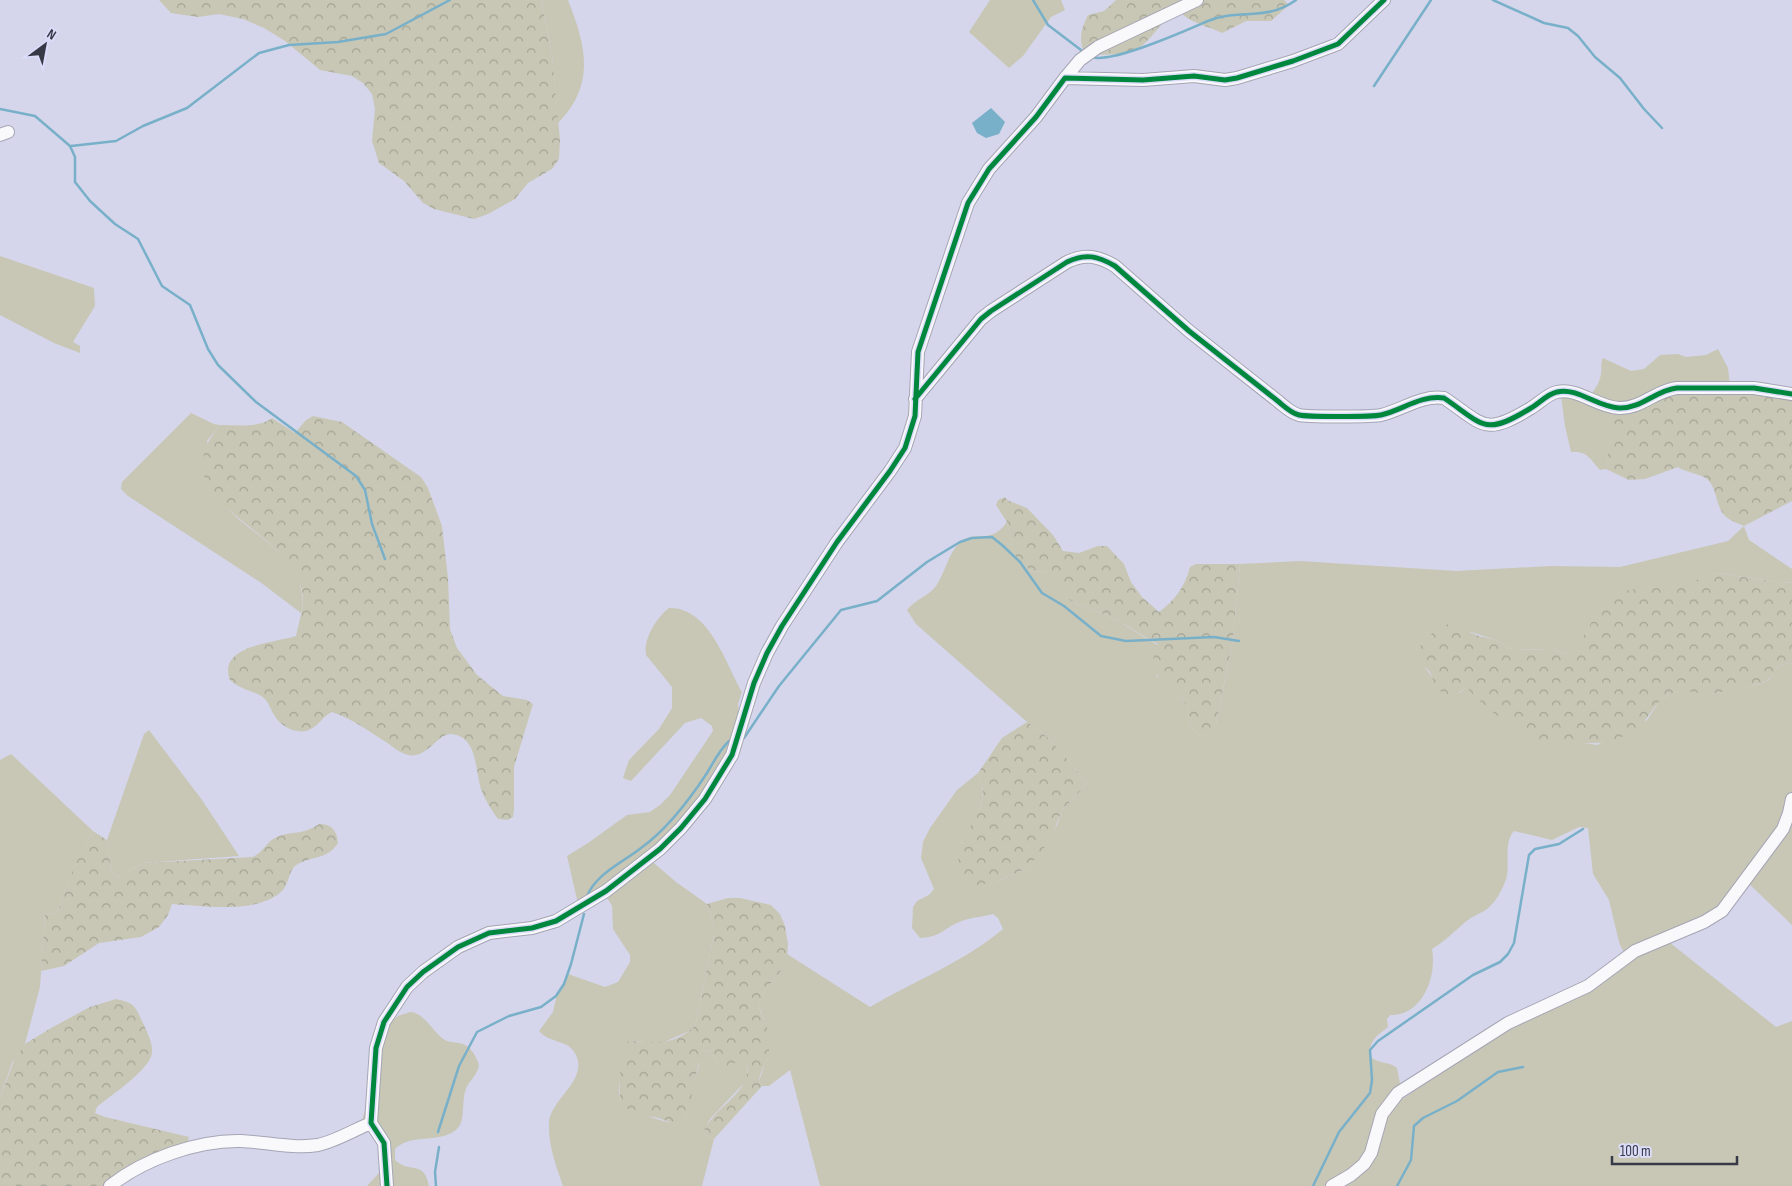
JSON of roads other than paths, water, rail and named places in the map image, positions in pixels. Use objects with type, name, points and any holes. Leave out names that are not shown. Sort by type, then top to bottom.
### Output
[{"type":"street","points":[[387,1186],[384,1143],[371,1124],[374,1063],[379,1034],[384,1022],[407,987],[438,960],[476,938],[556,921],[587,904],[626,877],[660,849],[681,828],[705,799],[732,755],[754,683],[767,653],[782,626],[837,542],[900,458],[912,429],[918,352],[962,214],[985,175],[1036,117],[1080,60],[1098,47],[1197,0]]},
{"type":"street","points":[[1065,78],[1144,80],[1194,76],[1225,80],[1237,78],[1293,61],[1338,44],[1384,0]]},
{"type":"street","points":[[915,399],[981,319],[1067,262],[1076,257],[1089,256],[1100,258],[1115,266],[1189,331],[1298,415],[1381,415],[1422,399],[1437,397],[1444,398],[1480,424],[1492,426],[1510,420],[1552,393],[1562,391],[1573,392],[1600,405],[1620,408],[1638,405],[1664,391],[1677,388],[1754,388],[1792,394]]},
{"type":"street","points":[[1332,1186],[1364,1164],[1371,1153],[1382,1114],[1398,1093],[1508,1023],[1588,986],[1634,952],[1704,922],[1722,911],[1782,829],[1789,813],[1792,799]]},
{"type":"street","points":[[110,1186],[140,1165],[198,1147],[232,1141],[292,1146],[317,1145],[330,1142],[371,1124]]},
{"type":"water","points":[[991,108],[1005,122],[999,134],[986,138],[977,133],[972,123]]},
{"type":"waterway","points":[[71,146],[116,141],[143,126],[187,108],[259,53],[289,45],[338,42],[386,34],[450,0]]},
{"type":"waterway","points":[[1033,0],[1048,25],[1081,50]]},
{"type":"waterway","points":[[1092,57],[1116,56],[1219,17],[1274,11],[1296,0]]},
{"type":"waterway","points":[[1374,86],[1431,0]]},
{"type":"waterway","points":[[1493,0],[1544,23],[1568,28],[1578,36],[1595,57],[1620,78],[1644,109],[1662,128]]},
{"type":"waterway","points":[[0,109],[35,116],[70,146],[75,157],[75,182],[90,201],[115,224],[138,239],[162,286],[190,305],[208,349],[218,365],[256,402],[356,476],[365,490],[372,524],[385,559]]},
{"type":"waterway","points":[[744,738],[779,686],[841,610],[877,601],[927,562],[960,542],[972,538],[992,537],[1020,562],[1042,593],[1064,606],[1101,636],[1126,641],[1214,637],[1239,641]]},
{"type":"waterway","points":[[587,896],[591,888],[603,875],[650,841],[677,814],[729,741]]},
{"type":"waterway","points":[[1313,1186],[1339,1132],[1370,1093],[1372,1080],[1370,1050],[1378,1041],[1473,975],[1500,962],[1508,954],[1514,943],[1529,855],[1535,849],[1559,844],[1583,829]]},
{"type":"waterway","points":[[438,1132],[459,1066],[477,1032],[509,1016],[541,1007],[556,996],[564,984],[571,964],[584,914]]},
{"type":"waterway","points":[[1397,1186],[1411,1160],[1414,1126],[1423,1118],[1457,1101],[1498,1072],[1523,1067]]},
{"type":"waterway","points":[[436,1186],[435,1172],[439,1147]]}]
